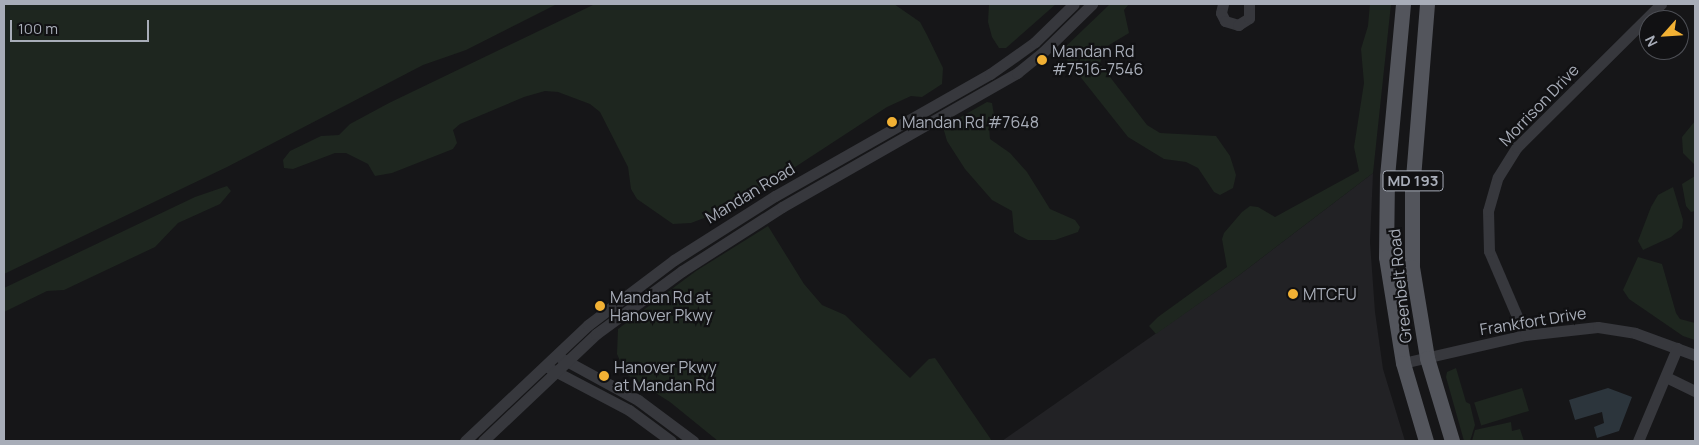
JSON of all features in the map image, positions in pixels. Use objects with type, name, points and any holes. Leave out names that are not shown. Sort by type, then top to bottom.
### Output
[{"type":"main road","name":"Greenbelt Road","points":[[1403,4],[1385,219],[1392,304],[1403,363],[1426,441]]},
{"type":"main road","name":"Greenbelt Road","points":[[1428,4],[1410,223],[1416,295],[1427,358],[1452,441]]},
{"type":"street","name":"Mandan Road","points":[[465,441],[554,354],[622,298],[705,239],[1009,62],[1074,4]]},
{"type":"street","name":"Mandan Road","points":[[483,441],[566,361],[630,308],[725,241],[1017,73],[1043,52],[1092,4]]},
{"type":"street","points":[[1223,4],[1221,12],[1225,21],[1238,25],[1249,18],[1249,4]]},
{"type":"street","name":"Morrison Drive","points":[[1525,335],[1489,251],[1488,211],[1498,177],[1517,146],[1661,4]]},
{"type":"street","name":"Frankfort Drive","points":[[1403,363],[1525,335],[1598,327],[1635,333],[1695,355]]},
{"type":"street","points":[[1638,441],[1677,348]]},
{"type":"street","points":[[554,354],[638,400],[692,441]]},
{"type":"street","points":[[543,365],[629,410],[671,441]]},
{"type":"street","points":[[1666,377],[1695,391]]},
{"type":"shaded area","points":[[4,4],[557,4],[466,50],[423,65],[227,167],[4,274]]},
{"type":"shaded area","points":[[595,4],[894,4],[920,22],[943,68],[942,84],[922,97],[911,96],[887,107],[786,173],[712,215],[691,223],[673,224],[637,199],[631,189],[628,167],[600,112],[590,104],[558,92],[545,91],[524,97],[460,124],[453,130],[457,143],[453,149],[392,173],[375,176],[368,164],[346,153],[335,153],[293,169],[284,168],[283,160],[290,151],[321,136],[339,135],[350,124],[389,103]]},
{"type":"shaded area","points":[[989,4],[1056,4],[1006,48],[999,48],[992,37],[988,22]]},
{"type":"shaded area","points":[[1110,4],[1129,4],[1124,10],[1129,33],[1104,48],[1100,64],[1147,125],[1160,133],[1216,136],[1230,156],[1236,175],[1233,188],[1220,195],[1214,192],[1198,168],[1186,162],[1164,159],[1128,137],[1067,60],[1062,50]]},
{"type":"shaded area","points":[[1370,4],[1391,4],[1373,173],[1238,276],[1156,334],[1149,326],[1158,317],[1227,267],[1222,239],[1224,233],[1242,212],[1250,206],[1258,207],[1275,217],[1359,171],[1354,147],[1364,83],[1361,49],[1368,26]]},
{"type":"shaded area","points":[[987,102],[992,103],[994,115],[989,127],[990,139],[1010,153],[1027,172],[1050,209],[1075,220],[1080,227],[1078,232],[1055,240],[1028,240],[1020,236],[1014,232],[1012,211],[992,200],[965,169],[947,141],[943,127]]},
{"type":"shaded area","points":[[1695,121],[1695,165],[1683,153],[1682,137]]},
{"type":"shaded area","name":"MTCFU","points":[[1373,173],[1370,242],[1375,312],[1383,369],[1405,441],[1002,441],[1238,276]]},
{"type":"shaded area","points":[[1695,176],[1695,211],[1691,212],[1686,206],[1682,184]]},
{"type":"shaded area","points":[[227,186],[231,191],[220,204],[178,223],[155,247],[64,290],[47,291],[4,312],[4,288],[195,197]]},
{"type":"shaded area","points":[[1673,187],[1683,220],[1682,228],[1671,237],[1643,250],[1638,241],[1651,207],[1658,195]]},
{"type":"shaded area","points":[[768,226],[804,284],[822,305],[845,315],[910,378],[929,359],[935,358],[992,441],[718,441],[670,402],[626,374],[617,354],[618,329],[696,271]]},
{"type":"shaded area","points":[[1638,257],[1662,264],[1676,313],[1680,319],[1695,323],[1695,340],[1683,336],[1629,299],[1623,290]]},
{"type":"shaded area","points":[[1456,368],[1466,402],[1470,404],[1475,425],[1470,441],[1464,441],[1446,377],[1447,372]]},
{"type":"shaded area","points":[[1522,388],[1529,411],[1481,426],[1474,403]]},
{"type":"shaded area","points":[[1608,388],[1632,397],[1619,431],[1597,438],[1594,427],[1604,423],[1602,412],[1575,420],[1569,400]]},
{"type":"shaded area","points":[[1511,422],[1512,431],[1520,429],[1524,441],[1472,441],[1475,430]]},
{"type":"place","name":"Mandan Rd #7516-7546","points":[[1042,60]]},
{"type":"place","name":"Mandan Rd #7648","points":[[892,122]]},
{"type":"place","name":"MTCFU","points":[[1293,294]]},
{"type":"place","name":"Mandan Rd at Hanover Pkwy","points":[[600,306]]},
{"type":"place","name":"Hanover Pkwy at Mandan Rd","points":[[604,376]]}]
